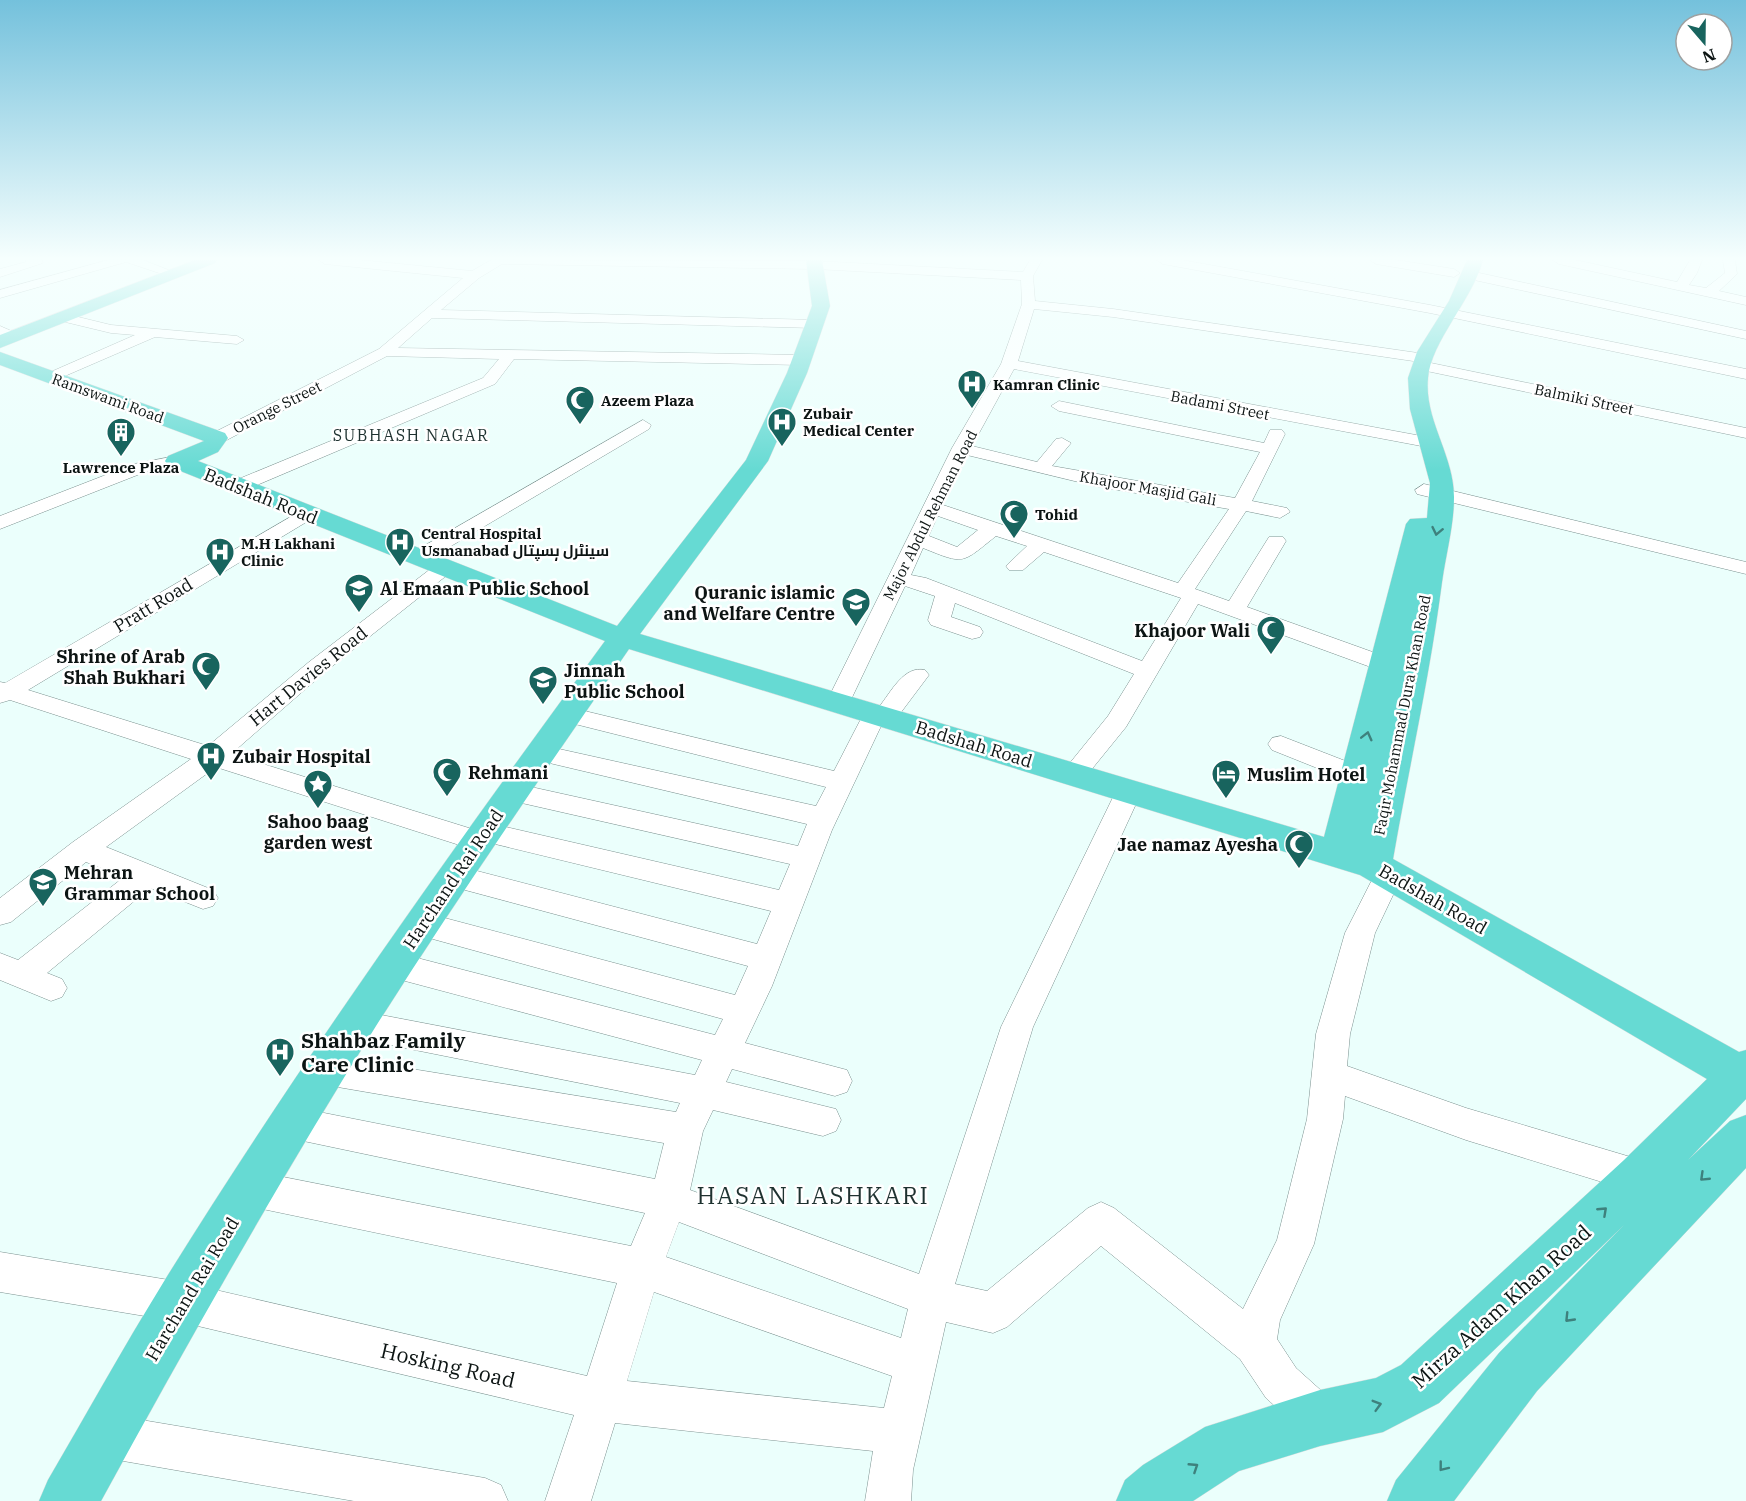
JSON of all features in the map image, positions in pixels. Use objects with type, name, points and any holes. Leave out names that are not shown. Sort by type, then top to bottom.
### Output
[{"type":"main road","points":[[2,335],[19,330]]},
{"type":"main road","name":"Harchand Rai Road","points":[[69,1501],[181,1302],[355,1024],[481,836],[622,638],[757,461],[813,330]]},
{"type":"main road","name":"Faqir Mohammad Dura Khan Road","points":[[1381,870],[1387,786],[1402,731],[1426,613],[1433,492],[1440,468],[1422,441],[1418,399],[1418,360],[1437,330]]},
{"type":"main road","name":"Ramswami Road","points":[[0,358],[217,438]]},
{"type":"main road","name":"Orange Street","points":[[176,461],[205,450],[214,444],[217,438]]},
{"type":"main road","name":"Badshah Road","points":[[176,461],[236,487],[622,638],[1338,854],[1381,870],[1743,1074]]},
{"type":"main road","name":"Faqir Mohammad Dura Khan Road","points":[[1338,854],[1423,508],[1433,492]]},
{"type":"main road","name":"Mirza Adam Khan Road","points":[[1146,1501],[1164,1486],[1225,1447],[1320,1418],[1383,1404],[1420,1384],[1641,1176],[1743,1074]]},
{"type":"main road","points":[[1417,1501],[1518,1372],[1695,1186],[1746,1136]]},
{"type":"street","points":[[122,330],[237,340]]},
{"type":"street","name":"Orange Street","points":[[217,438],[384,352],[410,330]]},
{"type":"street","name":"Major Abdul Rehman Road","points":[[838,703],[961,448],[1009,364],[1020,330]]},
{"type":"street","name":"Balmiki Street","points":[[1224,330],[1418,360],[1746,433]]},
{"type":"street","points":[[1533,330],[1746,374]]},
{"type":"street","points":[[1726,330],[1746,335]]},
{"type":"street","points":[[51,377],[153,333]]},
{"type":"street","points":[[384,352],[802,360]]},
{"type":"street","points":[[236,487],[489,381],[510,354]]},
{"type":"street","name":"Badami Street","points":[[1009,364],[1282,417],[1422,441]]},
{"type":"street","points":[[1085,379],[1055,411],[1270,449]]},
{"type":"street","name":"Khajoor Masjid Gali","points":[[961,448],[1041,468],[1179,496],[1242,503],[1270,449],[1282,417]]},
{"type":"street","name":"Hart Davies Road","points":[[0,914],[83,849],[210,758],[317,667],[430,563],[644,425]]},
{"type":"street","points":[[1041,468],[1062,443]]},
{"type":"street","name":"Orange Street","points":[[0,523],[140,468],[176,461]]},
{"type":"street","points":[[1433,492],[1746,568]]},
{"type":"street","points":[[1074,774],[1117,720],[1147,671],[1188,593],[1242,503],[1280,512]]},
{"type":"street","points":[[932,508],[1188,593],[1384,664]]},
{"type":"street","name":"Pratt Road","points":[[3,692],[306,514]]},
{"type":"street","points":[[917,538],[959,555],[993,528]]},
{"type":"street","points":[[1234,610],[1276,541]]},
{"type":"street","points":[[1016,566],[1041,544]]},
{"type":"street","points":[[897,579],[919,582],[1147,671]]},
{"type":"street","points":[[947,593],[939,620],[972,632]]},
{"type":"street","points":[[568,1501],[595,1424],[599,1400],[642,1268],[669,1200],[685,1130],[744,1011],[807,858],[842,782],[880,716],[917,675]]},
{"type":"street","points":[[3,692],[210,758],[481,836],[789,904]]},
{"type":"street","points":[[568,715],[842,782]]},
{"type":"street","points":[[1281,744],[1357,775]]},
{"type":"street","points":[[541,753],[825,818]]},
{"type":"street","points":[[888,1501],[891,1470],[931,1298],[1017,1027],[1129,791]]},
{"type":"street","points":[[513,792],[807,858]]},
{"type":"street","points":[[83,849],[203,897]]},
{"type":"street","points":[[1255,1344],[1260,1318],[1293,1254],[1325,1119],[1333,1034],[1360,933],[1381,870]]},
{"type":"street","points":[[11,971],[147,875]]},
{"type":"street","points":[[454,876],[767,959]]},
{"type":"street","points":[[422,924],[744,1011]]},
{"type":"street","points":[[394,966],[835,1081]]},
{"type":"street","points":[[11,971],[51,988]]},
{"type":"street","points":[[355,1024],[704,1092],[823,1120]]},
{"type":"street","points":[[326,1070],[685,1130]]},
{"type":"street","points":[[1329,1075],[1466,1124],[1641,1176]]},
{"type":"street","points":[[294,1123],[669,1200],[931,1298],[993,1313],[1101,1221],[1255,1344],[1281,1383],[1320,1418]]},
{"type":"street","points":[[253,1189],[642,1268],[916,1364]]},
{"type":"street","name":"Hosking Road","points":[[0,1272],[181,1302],[599,1400],[900,1432]]},
{"type":"street","points":[[106,1436],[485,1501]]},
{"type":"place","name":"Kamran Clinic","points":[[972,410]]},
{"type":"place","name":"Azeem Plaza","points":[[580,426]]},
{"type":"place","name":"Zubair Medical Center","points":[[782,448]]},
{"type":"place","name":"Lawrence Plaza","points":[[121,458]]},
{"type":"place","name":"Tohid","points":[[1014,540]]},
{"type":"place","name":"Central Hospital Usmanabad سینٹرل ہسپتال","points":[[400,568]]},
{"type":"place","name":"M.H Lakhani Clinic","points":[[220,578]]},
{"type":"place","name":"Al Emaan Public School","points":[[359,614]]},
{"type":"place","name":"Quranic islamic and Welfare Centre","points":[[856,628]]},
{"type":"place","name":"Khajoor Wali","points":[[1271,656]]},
{"type":"place","name":"Shrine of Arab Shah Bukhari","points":[[206,692]]},
{"type":"place","name":"Jinnah Public School","points":[[543,706]]},
{"type":"place","name":"Zubair Hospital","points":[[211,782]]},
{"type":"place","name":"Rehmani","points":[[447,798]]},
{"type":"place","name":"Muslim Hotel","points":[[1226,800]]},
{"type":"place","name":"Sahoo baag garden west","points":[[318,810]]},
{"type":"place","name":"Jae namaz Ayesha","points":[[1299,870]]},
{"type":"place","name":"Mehran Grammar School","points":[[43,908]]},
{"type":"place","name":"Shahbaz Family Care Clinic","points":[[280,1078]]},
{"type":"district","name":"SUBHASH NAGAR","points":[[411,435]]},
{"type":"district","name":"HASAN LASHKARI","points":[[813,1195]]}]
